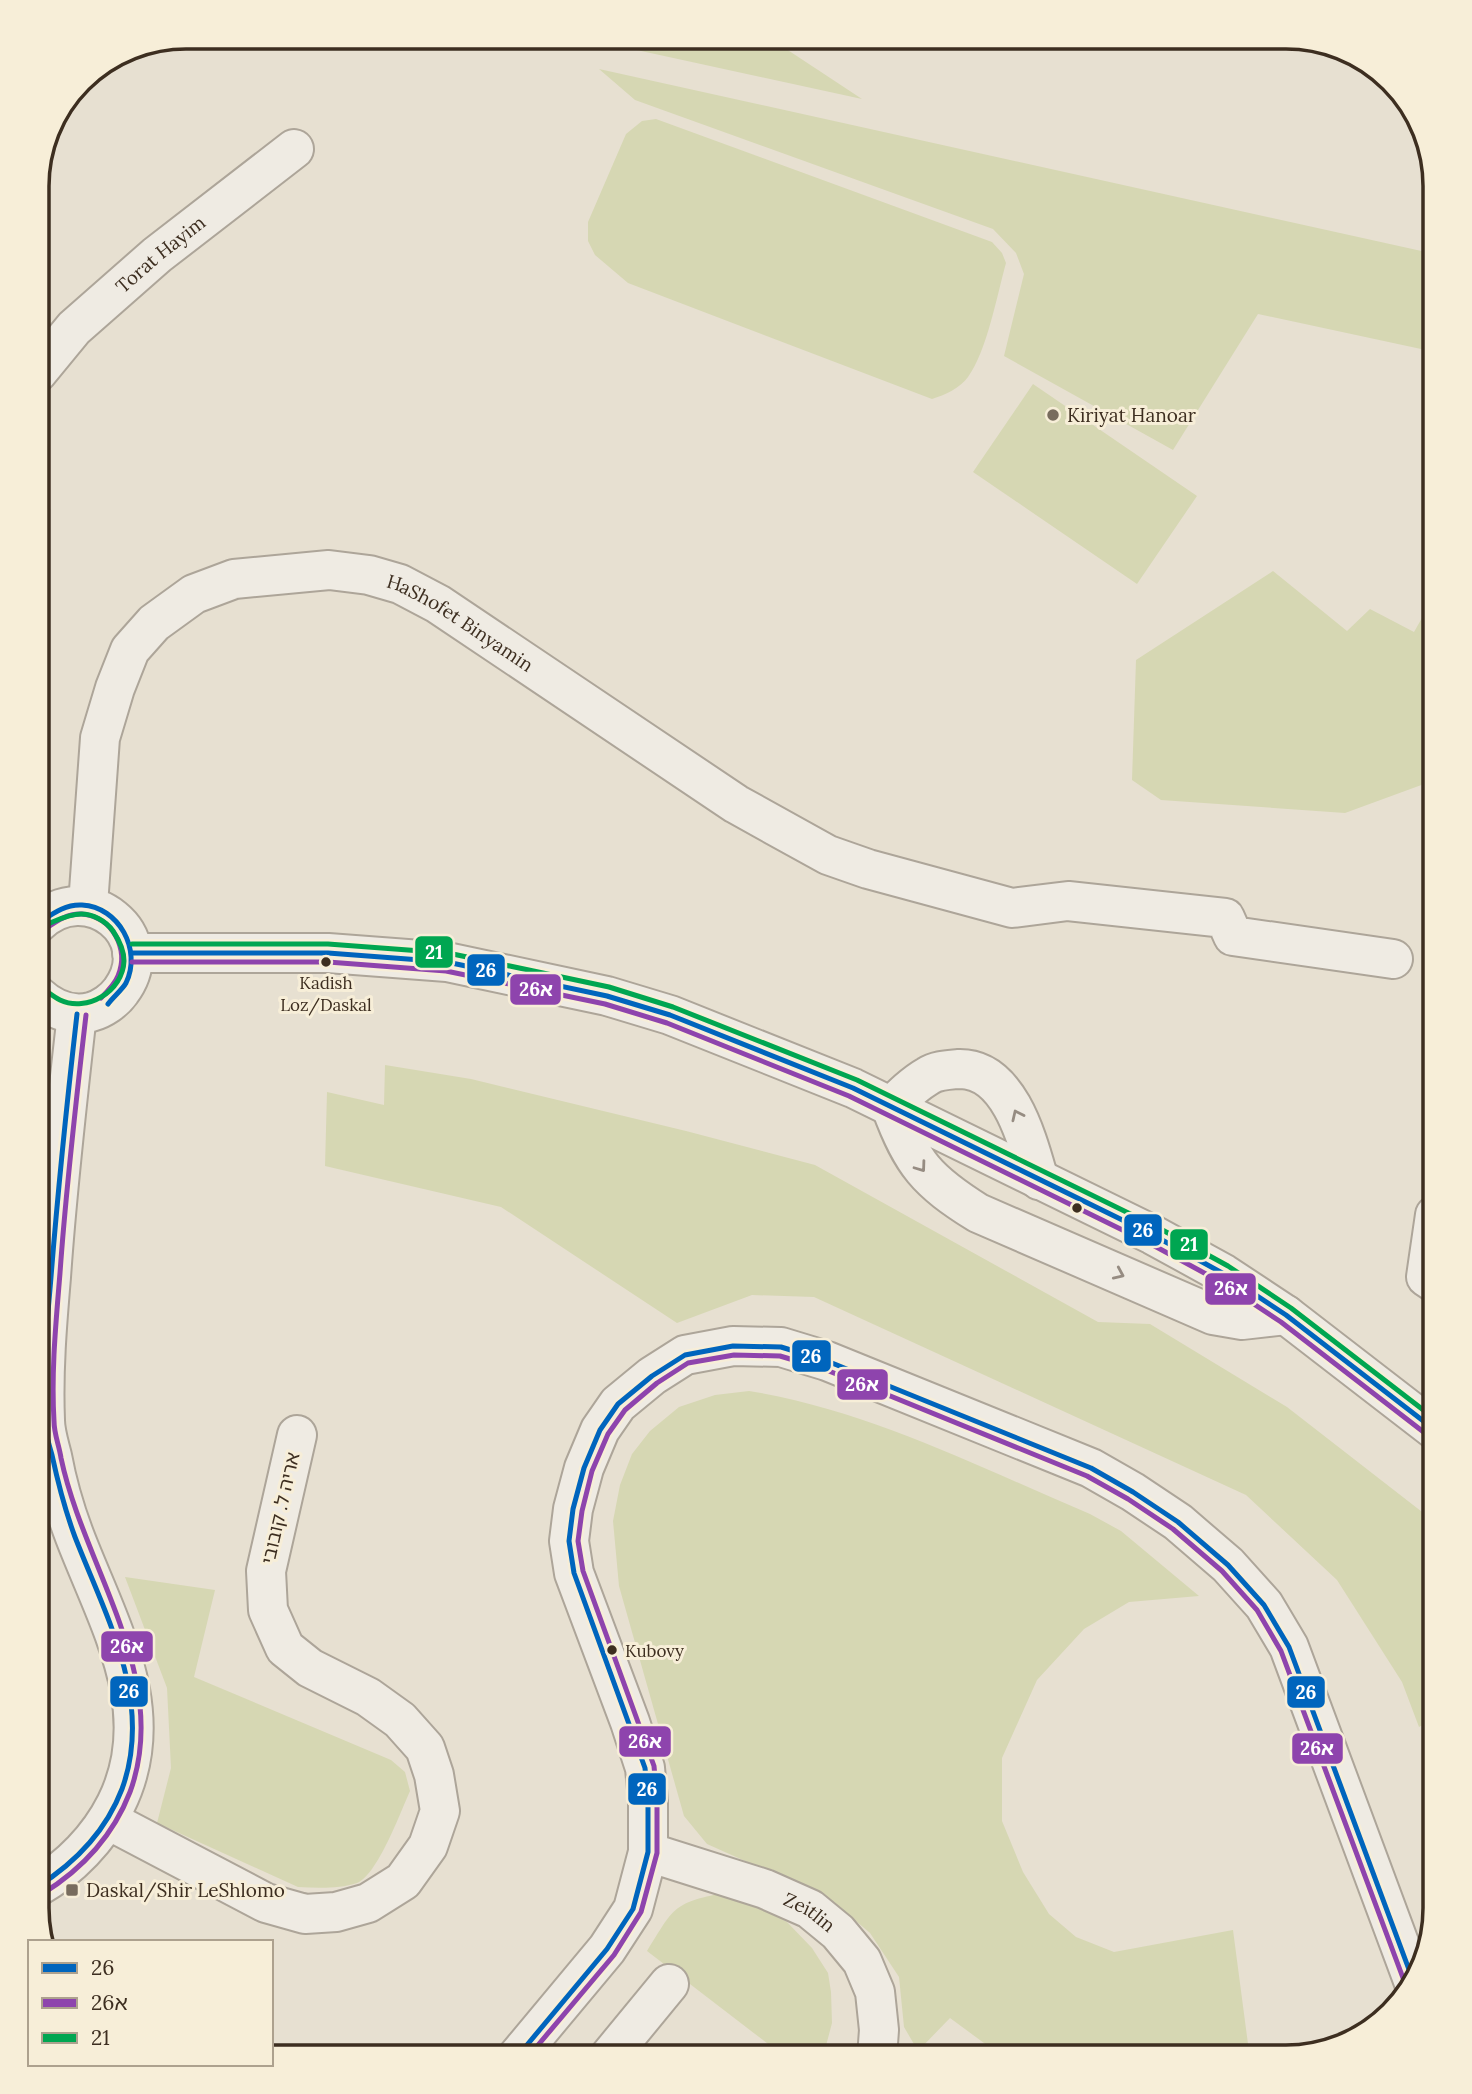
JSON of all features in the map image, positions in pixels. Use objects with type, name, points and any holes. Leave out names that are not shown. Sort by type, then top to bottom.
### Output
[{"type":"street","name":"Torat Hayim","points":[[49,358],[74,328],[157,254],[294,149]]},
{"type":"street","name":"HaShofet Binyamin","points":[[88,905],[100,738],[130,650],[154,623],[194,594],[234,579],[329,570],[369,575],[400,584],[438,604],[736,804],[828,855],[868,869],[1012,908],[1068,901],[1225,918],[1233,936],[1393,959]]},
{"type":"street","points":[[49,914],[58,908],[73,905],[88,905],[102,910],[123,928],[132,953],[132,968],[127,982],[119,995],[107,1005],[93,1012],[77,1014],[63,1012],[49,1005]]},
{"type":"street","points":[[132,953],[328,953],[447,962],[607,996],[670,1015],[853,1088],[1153,1236],[1224,1274],[1286,1315],[1423,1421]]},
{"type":"street","points":[[49,1175],[77,1014]]},
{"type":"street","points":[[891,1107],[917,1082],[931,1074],[966,1069],[985,1076],[998,1085],[1009,1099],[1040,1180]]},
{"type":"street","points":[[891,1107],[905,1141],[926,1175],[944,1192],[978,1213],[1213,1315],[1242,1320],[1286,1315]]},
{"type":"street","points":[[527,2045],[607,1949],[633,1909],[648,1852],[645,1768],[574,1573],[569,1541],[573,1509],[584,1468],[600,1430],[618,1404],[652,1376],[685,1355],[733,1346],[781,1347],[827,1361],[1091,1468],[1178,1522],[1228,1565],[1264,1605],[1289,1647],[1409,1969]]},
{"type":"street","name":"אריה ל. קובובי","points":[[108,1820],[266,1903],[304,1914],[336,1912],[368,1903],[403,1881],[428,1846],[440,1811],[434,1775],[425,1748],[400,1720],[368,1697],[310,1668],[285,1648],[268,1610],[265,1571],[297,1435]]},
{"type":"street","points":[[49,1481],[74,1535],[126,1667],[133,1710],[133,1751],[124,1788],[108,1820],[78,1857],[49,1878]]},
{"type":"street","name":"Zeitlin","points":[[648,1852],[765,1889],[810,1909],[838,1932],[862,1961],[875,1992],[878,2045]]},
{"type":"street","points":[[619,2045],[669,1984]]},
{"type":"green space","points":[[632,49],[786,49],[862,99]]},
{"type":"green space","points":[[599,69],[1423,251],[1423,349],[1258,314],[1173,450],[1004,356],[1024,274],[1016,253],[993,229],[635,100]]},
{"type":"green space","points":[[656,119],[992,242],[1002,253],[1006,263],[981,353],[968,377],[952,391],[932,399],[628,283],[595,255],[588,241],[588,222],[626,134],[642,121]]},
{"type":"green space","points":[[1033,384],[1197,496],[1137,584],[973,472]]},
{"type":"green space","points":[[1273,571],[1347,631],[1370,609],[1414,632],[1423,616],[1423,784],[1345,813],[1161,800],[1132,780],[1136,660]]},
{"type":"green space","points":[[385,1065],[471,1079],[815,1165],[1098,1322],[1150,1324],[1287,1407],[1423,1513],[1423,1725],[1419,1727],[1402,1682],[1337,1580],[1246,1495],[814,1297],[752,1295],[677,1323],[501,1207],[325,1166],[327,1092],[384,1105]]},
{"type":"green space","points":[[749,1391],[793,1400],[880,1426],[965,1459],[1090,1514],[1121,1531],[1199,1596],[1129,1602],[1084,1629],[1037,1680],[1002,1758],[1002,1821],[1023,1872],[1049,1914],[1076,1937],[1114,1952],[1233,1930],[1248,2044],[987,2045],[950,2018],[924,2045],[914,2045],[904,2027],[899,1977],[870,1933],[830,1899],[707,1844],[684,1816],[619,1586],[613,1521],[620,1485],[632,1454],[650,1431],[679,1407],[715,1395]]},
{"type":"green space","points":[[125,1577],[215,1590],[194,1677],[391,1760],[405,1772],[410,1791],[388,1842],[365,1878],[343,1886],[298,1887],[157,1823],[171,1768],[167,1688]]},
{"type":"green space","points":[[719,1894],[754,1905],[787,1922],[812,1948],[828,1973],[831,1992],[832,2023],[826,2045],[769,2045],[647,1951],[674,1911],[703,1897]]},
{"type":"transit line","name":"26","points":[[49,917],[69,906],[82,905],[107,913],[124,932],[129,944],[130,970],[126,983],[108,1004]]},
{"type":"transit line","name":"21","points":[[49,923],[75,914],[95,917],[113,931],[121,945],[124,961],[117,982],[102,997],[81,1004],[60,1000],[49,993]]},
{"type":"transit line","name":"26א","points":[[49,926],[60,919],[82,914],[102,921],[116,936],[120,945],[121,966],[115,982],[101,998]]},
{"type":"transit line","name":"21","points":[[132,944],[328,944],[448,953],[609,987],[673,1007],[857,1080],[1157,1227],[1228,1266],[1291,1308],[1423,1410]]},
{"type":"transit line","name":"26","points":[[132,953],[328,953],[447,962],[607,996],[670,1015],[853,1088],[1153,1235],[1224,1274],[1286,1315],[1423,1421]]},
{"type":"transit line","name":"26א","points":[[132,962],[328,962],[446,971],[605,1004],[667,1023],[849,1096],[1149,1243],[1219,1281],[1281,1322],[1423,1432]]},
{"type":"transit line","name":"26","points":[[49,1299],[77,1014]]},
{"type":"transit line","name":"26א","points":[[49,1890],[94,1851],[115,1823],[130,1792],[140,1749],[140,1707],[133,1665],[72,1499],[54,1426],[57,1310],[68,1176],[86,1015]]},
{"type":"transit line","name":"26","points":[[527,2045],[607,1949],[633,1909],[648,1852],[645,1768],[574,1573],[569,1541],[573,1509],[584,1468],[600,1430],[618,1404],[652,1376],[685,1355],[733,1346],[781,1347],[827,1361],[1091,1468],[1178,1522],[1228,1565],[1264,1605],[1289,1647],[1409,1969]]},
{"type":"transit line","name":"26א","points":[[538,2045],[614,1955],[641,1912],[657,1853],[654,1766],[583,1571],[578,1541],[592,1471],[608,1434],[625,1410],[657,1383],[688,1363],[734,1355],[780,1356],[824,1369],[1087,1476],[1173,1529],[1222,1571],[1257,1610],[1281,1651],[1403,1979]]},
{"type":"transit line","name":"26","points":[[49,1444],[68,1517],[122,1660],[133,1724],[130,1756],[122,1789],[107,1819],[88,1845],[49,1879]]},
{"type":"place","name":"Kiriyat Hanoar","points":[[1053,415]]},
{"type":"place","name":"Kadish Loz/Daskal","points":[[326,962]]},
{"type":"place","name":"Kubovy","points":[[612,1650]]},
{"type":"place","name":"Daskal/Shir LeShlomo","points":[[72,1890]]}]
